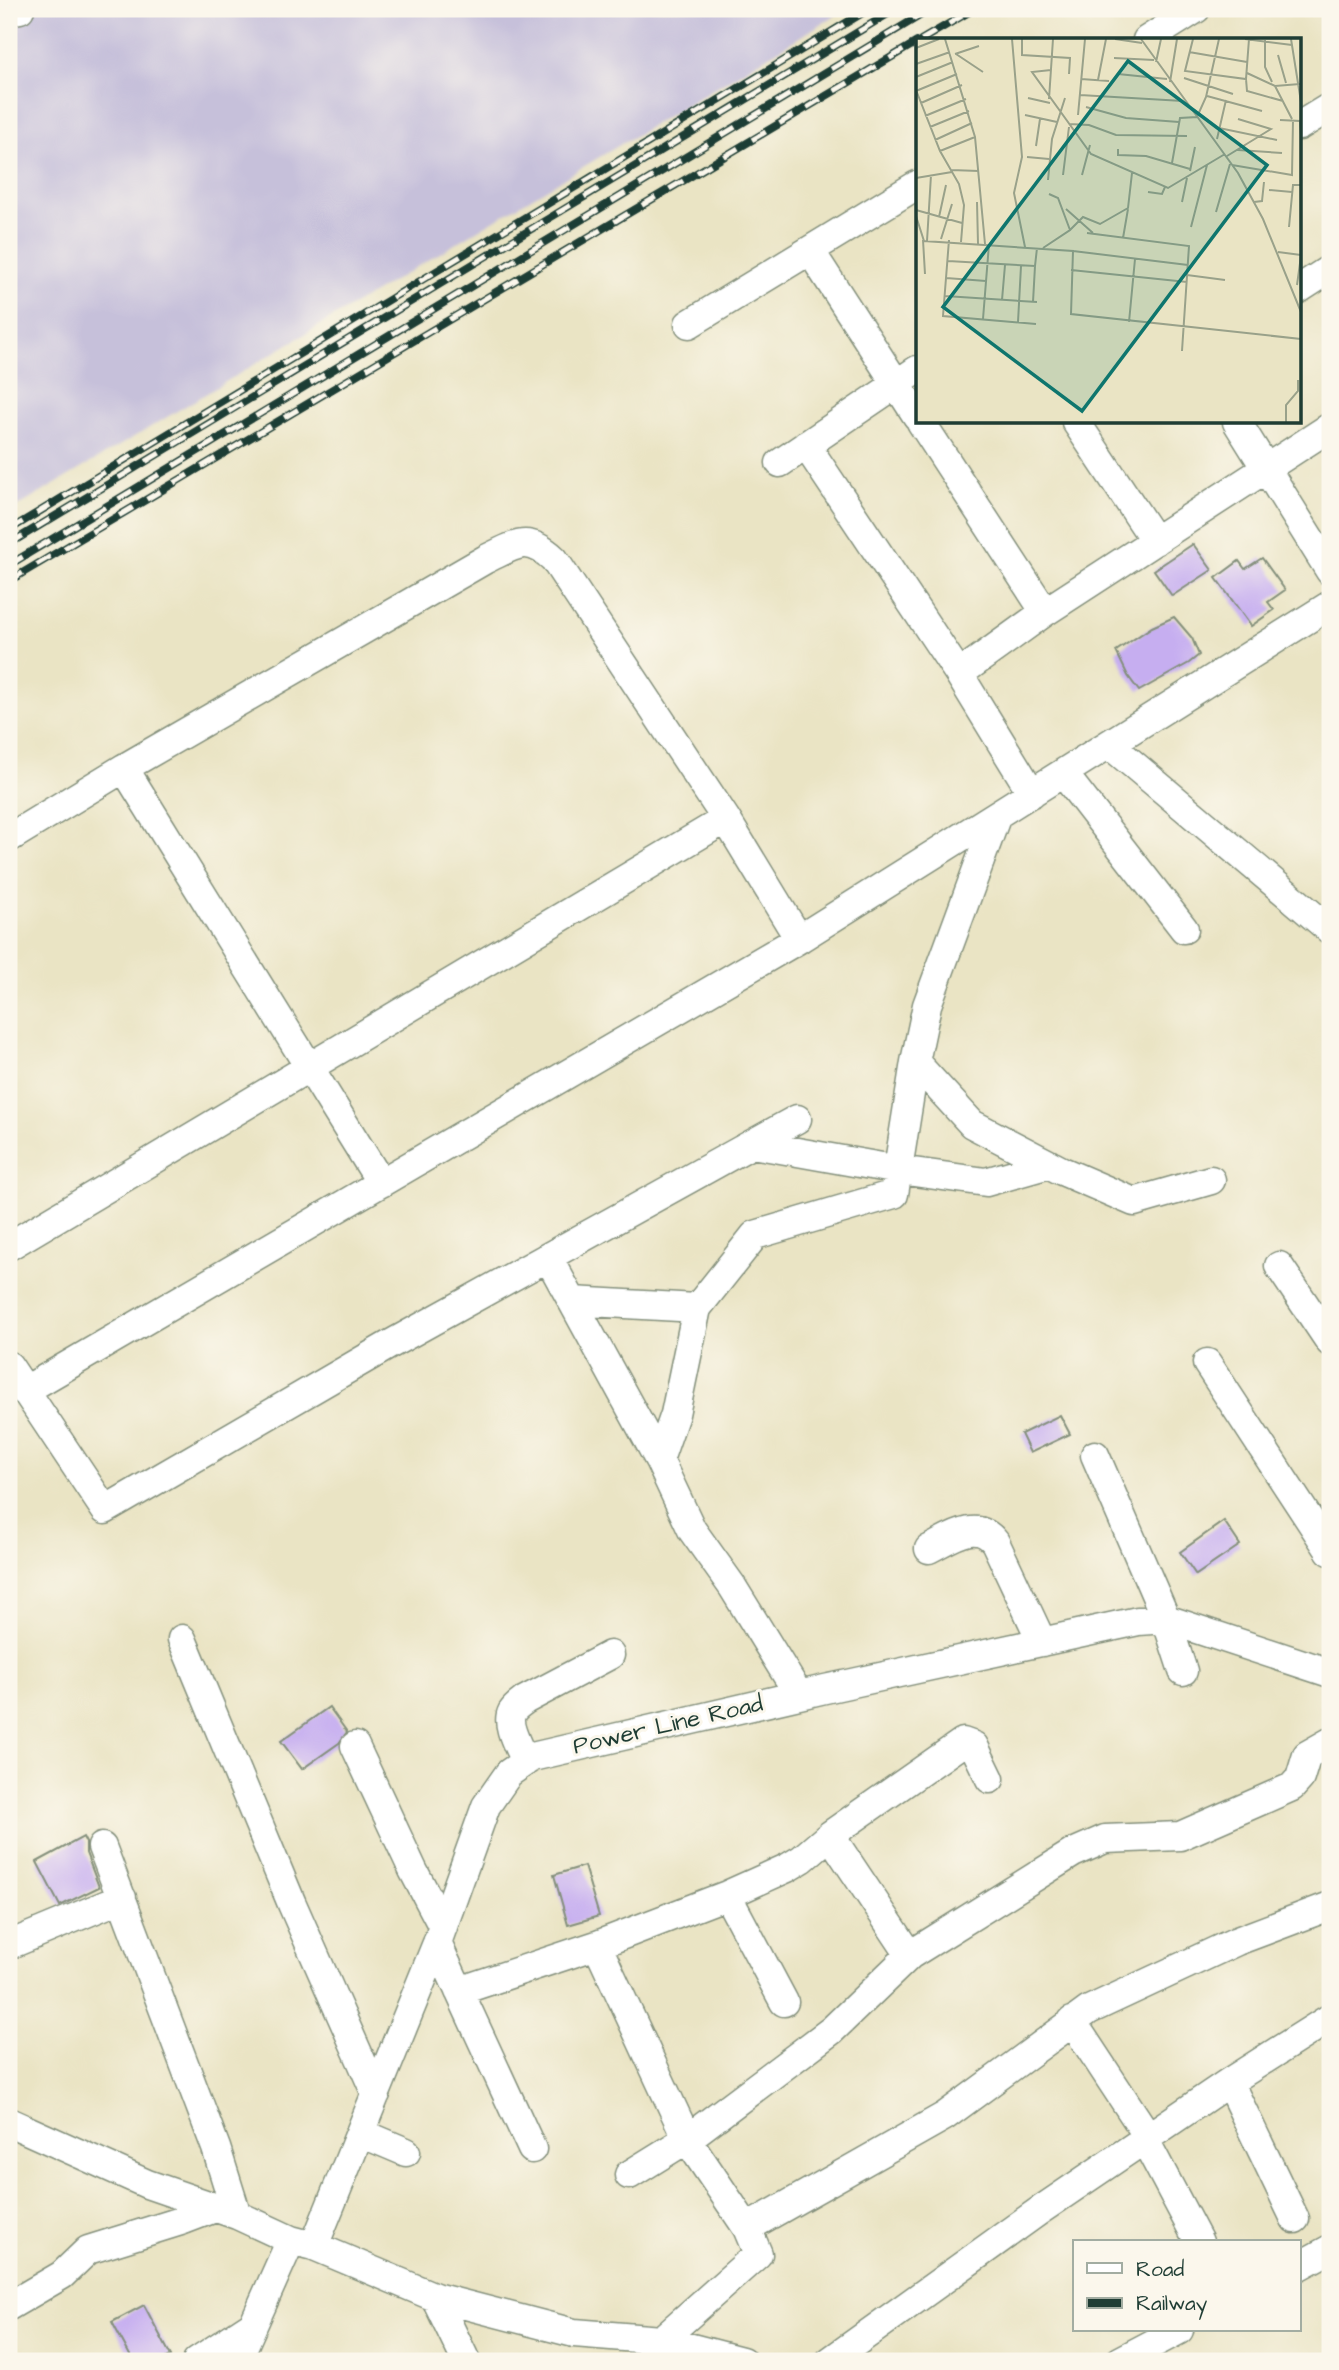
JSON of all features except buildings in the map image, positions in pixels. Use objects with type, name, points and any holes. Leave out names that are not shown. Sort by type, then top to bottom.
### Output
[{"type":"street","points":[[9,11],[20,9]]},
{"type":"street","points":[[1150,38],[1196,9]]},
{"type":"street","points":[[1300,125],[1330,107]]},
{"type":"street","points":[[689,324],[916,186]]},
{"type":"street","points":[[811,251],[906,377],[916,412]]},
{"type":"street","points":[[1300,288],[1330,269]]},
{"type":"street","points":[[780,463],[906,377]]},
{"type":"street","points":[[922,424],[1045,612]]},
{"type":"street","points":[[1077,424],[1155,541]]},
{"type":"street","points":[[1238,424],[1330,571]]},
{"type":"street","points":[[959,674],[1045,612],[1330,427]]},
{"type":"street","points":[[806,445],[959,674],[1032,793]]},
{"type":"street","points":[[9,838],[124,768],[486,559],[514,546],[529,544],[540,546],[554,559],[726,819],[799,939]]},
{"type":"street","points":[[24,1391],[799,939],[1330,605]]},
{"type":"street","points":[[1109,744],[1330,930]]},
{"type":"street","points":[[124,768],[381,1183]]},
{"type":"street","points":[[1063,773],[1184,929]]},
{"type":"street","points":[[659,1460],[676,1415],[697,1308],[755,1235],[894,1194],[927,1005],[997,815]]},
{"type":"street","points":[[9,1245],[726,819]]},
{"type":"street","points":[[915,1062],[972,1124],[1049,1164],[1134,1202],[1212,1180]]},
{"type":"street","points":[[9,1366],[105,1510],[389,1345],[797,1119]]},
{"type":"street","points":[[752,1144],[899,1170],[986,1182],[1049,1164]]},
{"type":"street","points":[[548,1256],[659,1460],[692,1530],[732,1586],[799,1695]]},
{"type":"street","points":[[1279,1266],[1330,1342]]},
{"type":"street","points":[[572,1301],[697,1308]]},
{"type":"street","points":[[1207,1363],[1330,1551]]},
{"type":"street","points":[[1095,1455],[1166,1619],[1183,1671]]},
{"type":"street","points":[[929,1549],[964,1532],[975,1530],[987,1533],[995,1542],[1042,1642]]},
{"type":"street","name":"Power Line Road","points":[[237,2361],[252,2325],[302,2243],[361,2133],[440,1935],[486,1806],[509,1773],[532,1757],[1138,1621],[1166,1619],[1330,1673]]},
{"type":"street","points":[[182,1639],[292,1904],[376,2094]]},
{"type":"street","points":[[525,1762],[511,1728],[514,1709],[525,1700],[610,1656]]},
{"type":"street","points":[[459,1991],[597,1944],[727,1895],[788,1868],[830,1835],[963,1742],[974,1746],[990,1779]]},
{"type":"street","points":[[629,2175],[687,2139],[832,2030],[910,1955],[1090,1844],[1105,1839],[1180,1836],[1292,1787],[1300,1778],[1307,1755],[1330,1742]]},
{"type":"street","points":[[355,1746],[413,1870],[440,1935],[459,1991],[532,2149]]},
{"type":"street","points":[[830,1835],[910,1955]]},
{"type":"street","points":[[102,1847],[216,2148],[226,2211]]},
{"type":"street","points":[[727,1895],[784,2002]]},
{"type":"street","points":[[9,1945],[122,1898]]},
{"type":"street","points":[[747,2228],[945,2116],[1089,2010],[1237,1941],[1330,1906]]},
{"type":"street","points":[[597,1944],[687,2139],[747,2228],[758,2254],[663,2351]]},
{"type":"street","points":[[830,2361],[1039,2211],[1229,2082],[1330,2018]]},
{"type":"street","points":[[1072,2021],[1147,2139],[1198,2240]]},
{"type":"street","points":[[1229,2082],[1295,2218]]},
{"type":"street","points":[[9,2122],[147,2184],[226,2211],[435,2297],[574,2333],[663,2351],[742,2361]]},
{"type":"street","points":[[361,2133],[406,2151]]},
{"type":"street","points":[[9,2306],[62,2276],[88,2250],[181,2221],[226,2211]]},
{"type":"street","points":[[1300,2265],[1330,2249]]},
{"type":"street","points":[[435,2297],[467,2361]]},
{"type":"street","points":[[197,2361],[252,2325]]},
{"type":"street","points":[[1120,2361],[1175,2332]]},
{"type":"shaded area","points":[[9,9],[846,9],[9,512]]},
{"type":"railway","points":[[9,530],[869,9]]},
{"type":"railway","points":[[9,544],[896,9]]},
{"type":"railway","points":[[9,565],[931,9]]},
{"type":"railway","points":[[924,38],[974,9]]},
{"type":"railway","points":[[9,581],[916,43]]}]
